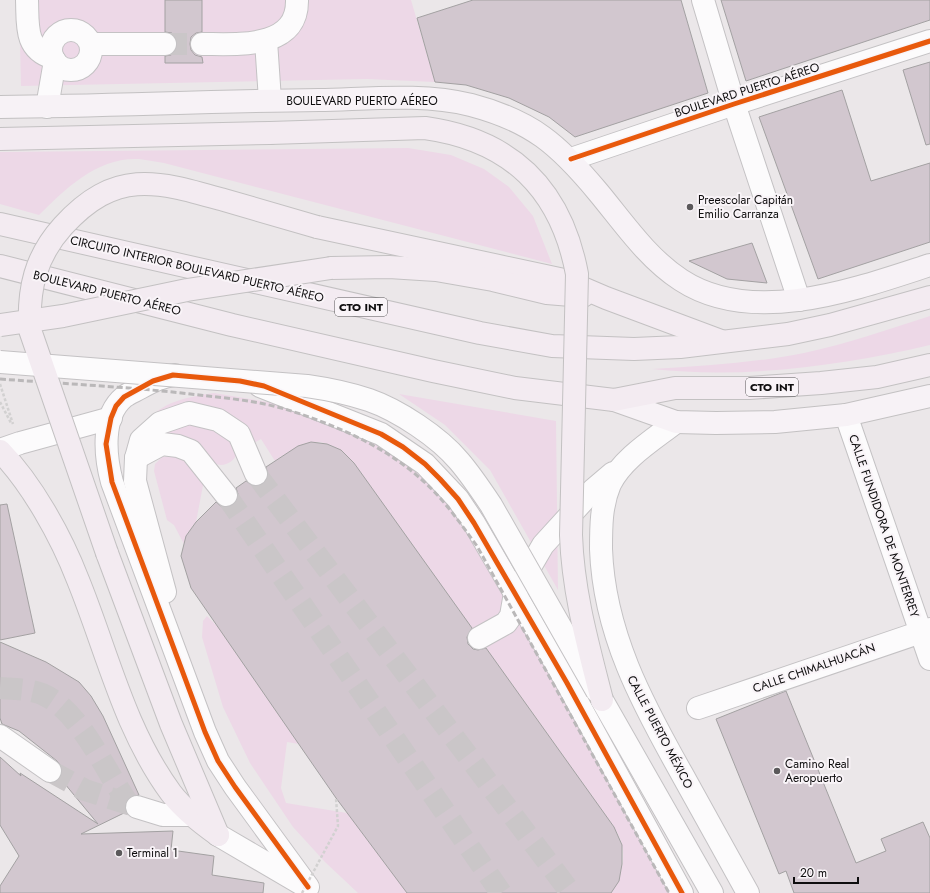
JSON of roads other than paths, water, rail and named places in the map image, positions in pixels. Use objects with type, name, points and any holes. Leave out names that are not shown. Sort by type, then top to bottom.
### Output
[{"type":"highway","points":[[0,139],[425,128],[449,131],[481,143],[519,165],[536,182],[551,202],[569,240],[577,274],[571,535],[572,566],[576,596],[602,700]]},
{"type":"highway","points":[[218,835],[171,724],[107,553],[30,330],[29,306],[40,258],[49,241],[70,218],[90,201],[108,192],[145,183],[184,189],[318,228],[564,280],[606,298],[726,342]]},
{"type":"highway","name":"CIRCUITO INTERIOR BOULEVARD PUERTO AÉREO","points":[[0,224],[472,332],[552,346],[634,349],[680,347],[726,342]]},
{"type":"highway","name":"BOULEVARD PUERTO AÉREO","points":[[0,266],[232,325],[433,371],[515,388],[614,400]]},
{"type":"highway","points":[[0,325],[63,316],[194,289],[331,268],[389,267],[436,270],[493,280],[547,293],[606,298]]},
{"type":"highway","name":"CTO INT","points":[[726,342],[788,334],[830,325],[930,297]]},
{"type":"highway","name":"CTO INT","points":[[614,400],[675,388],[749,388],[877,377],[930,365]]},
{"type":"highway","points":[[0,450],[14,466],[43,511],[78,579],[119,695],[139,738],[172,794],[192,815],[218,835]]},
{"type":"main road","name":"BOULEVARD PUERTO AÉREO","points":[[0,107],[47,107],[270,100],[419,99],[467,104],[489,110],[532,129],[571,160]]},
{"type":"main road","points":[[571,160],[644,247],[680,280],[699,290],[742,302],[765,303],[799,300],[861,286],[930,265]]},
{"type":"main road","name":"CTO INT","points":[[614,400],[676,422],[775,422],[846,415],[930,396]]},
{"type":"street","points":[[28,0],[45,29],[62,32],[70,30],[79,31],[86,36],[91,44],[91,52],[88,60],[83,66],[76,70],[68,70],[60,67],[54,60],[51,51],[52,43],[62,32]]},
{"type":"street","points":[[28,0],[28,31],[35,49],[54,60]]},
{"type":"street","points":[[202,44],[248,44],[266,41],[282,32],[292,22],[297,10],[297,0]]},
{"type":"street","points":[[703,0],[734,104],[799,300]]},
{"type":"street","points":[[266,41],[270,100]]},
{"type":"street","name":"BOULEVARD PUERTO AÉREO","points":[[571,160],[734,104],[930,41]]},
{"type":"street","points":[[91,44],[165,44]]},
{"type":"street","points":[[47,107],[54,60]]},
{"type":"street","points":[[0,362],[307,386],[342,392],[370,400],[389,409],[435,439],[458,460],[474,480],[491,506],[712,893]]},
{"type":"street","points":[[309,891],[218,761],[205,732],[112,482],[106,454],[111,418],[116,406],[124,397],[153,381],[173,375],[240,381],[264,386],[360,424],[381,434],[403,447],[425,464],[440,479],[458,499],[474,523],[515,592],[571,690],[682,893]]},
{"type":"street","points":[[174,648],[172,620],[157,557],[135,481],[136,458],[141,440],[160,423],[189,413],[218,420],[239,434],[256,474]]},
{"type":"street","name":"CALLE FUNDIDORA DE MONTERREY","points":[[846,415],[925,630],[930,659]]},
{"type":"street","points":[[0,450],[111,418]]},
{"type":"street","name":"CALLE PUERTO MÉXICO","points":[[676,422],[626,462],[611,483],[602,511],[601,542],[604,590],[611,619],[629,673],[647,712],[748,893]]},
{"type":"street","points":[[136,458],[162,444],[191,451],[226,495]]},
{"type":"street","points":[[479,638],[506,623],[511,616],[515,592],[543,546],[566,518],[593,490],[626,462]]},
{"type":"street","name":"CALLE CHIMALHUACÁN","points":[[698,708],[925,630]]},
{"type":"street","points":[[0,736],[50,770]]},
{"type":"street","points":[[136,807],[163,815],[192,815]]},
{"type":"street","points":[[218,835],[309,891]]},
{"type":"tunnel","points":[[165,44],[202,44]]},
{"type":"tunnel","points":[[256,474],[571,893]]},
{"type":"tunnel","points":[[226,495],[501,893]]},
{"type":"tunnel","points":[[0,688],[37,692],[56,702],[68,713],[91,742],[128,803]]},
{"type":"tunnel","points":[[50,771],[85,790],[135,806]]},
{"type":"railway","points":[[0,379],[149,390],[264,404],[285,409],[321,421],[374,446],[406,467],[437,494],[477,546],[669,893]]},
{"type":"place","name":"Preescolar Capitán Emilio Carranza","points":[[690,207]]},
{"type":"place","name":"Camino Real Aeropuerto","points":[[777,771]]},
{"type":"place","name":"Terminal 1","points":[[119,853]]}]
